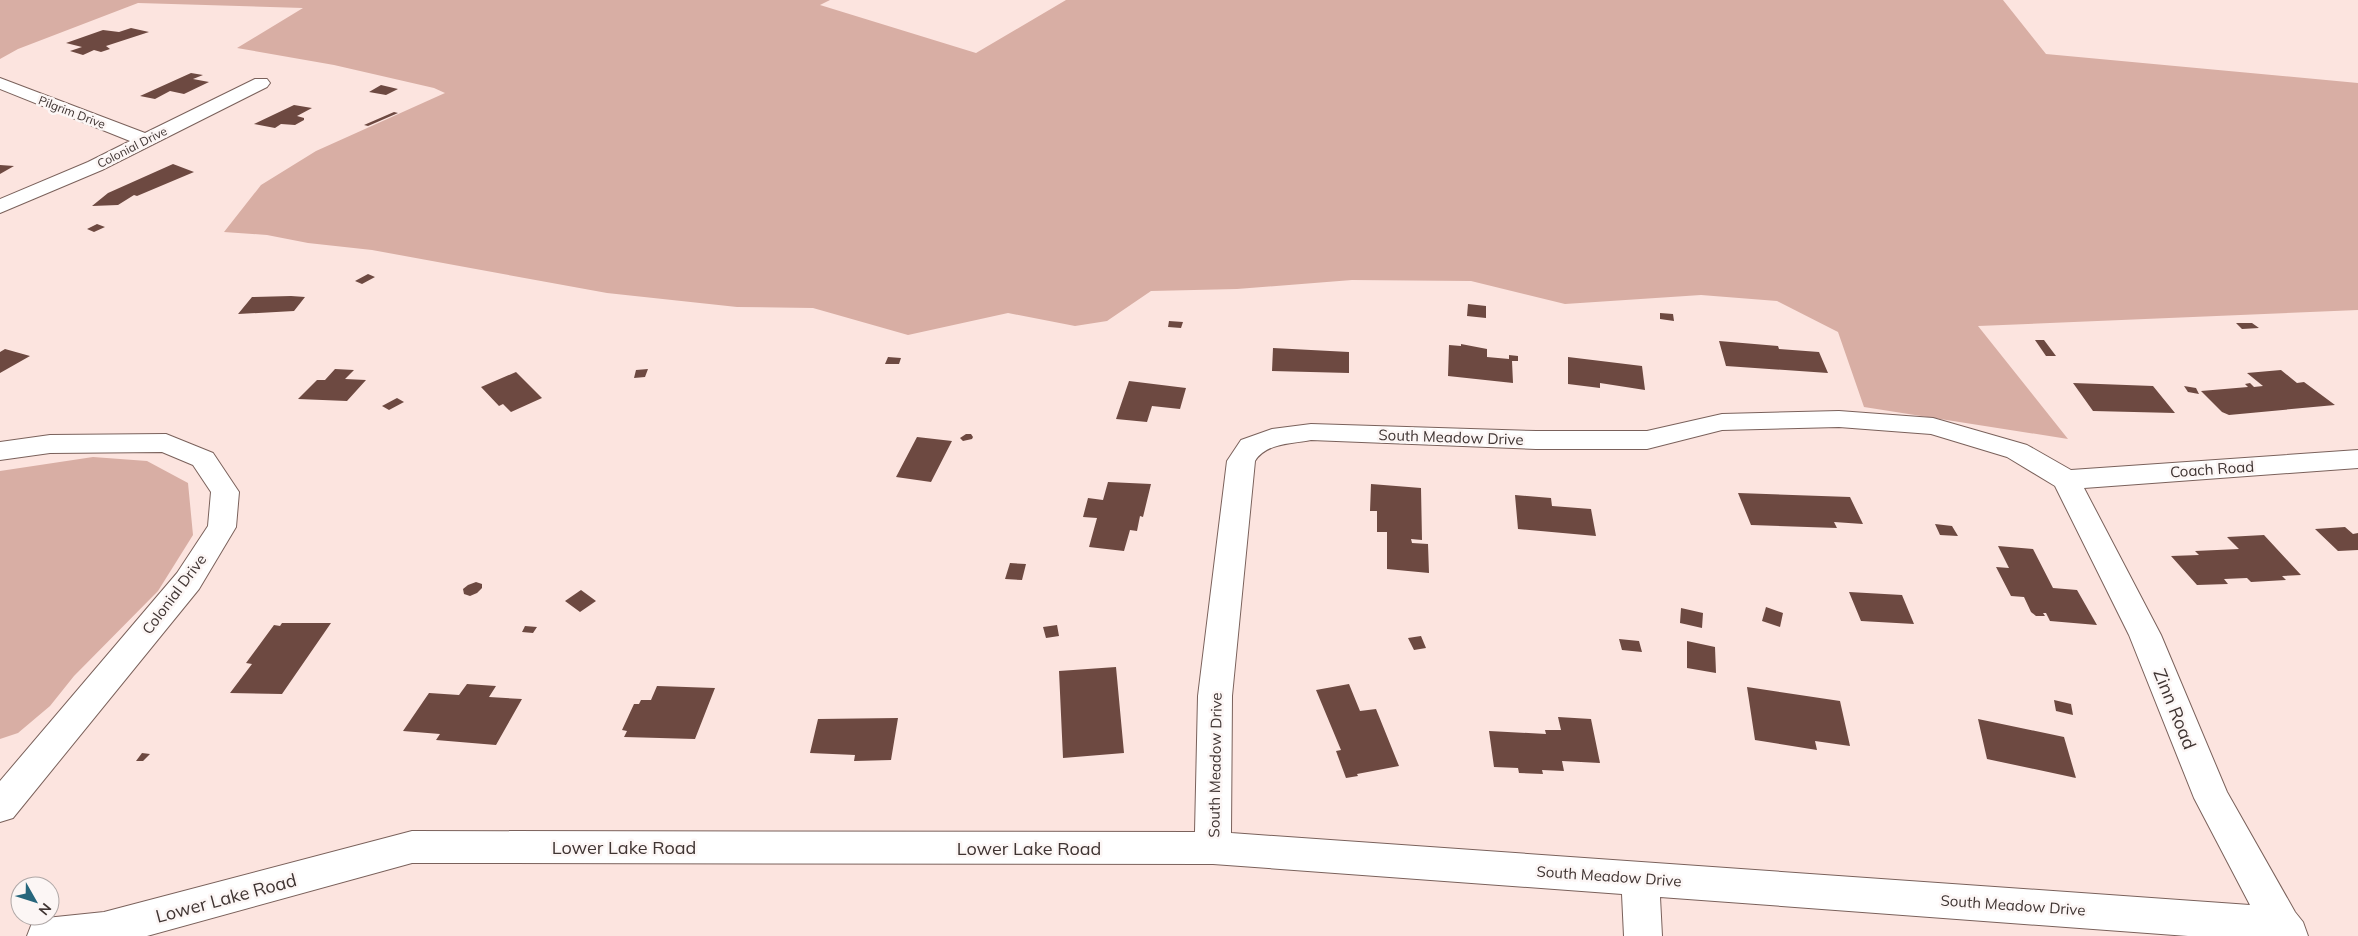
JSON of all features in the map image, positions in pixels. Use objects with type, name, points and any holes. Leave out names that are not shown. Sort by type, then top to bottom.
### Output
[{"type":"street","name":"Pilgrim Drive","points":[[0,83],[145,140]]},
{"type":"street","name":"Colonial Drive","points":[[0,207],[95,166],[261,83]]},
{"type":"street","name":"South Meadow Drive","points":[[2066,480],[2018,451],[1933,426],[1839,419],[1722,422],[1646,440],[1536,440],[1311,432],[1272,438],[1252,446],[1241,461],[1215,696],[1213,848],[1640,878],[2285,931]]},
{"type":"street","name":"Colonial Drive","points":[[0,451],[50,444],[166,443],[203,459],[225,492],[222,527],[188,581],[0,807]]},
{"type":"street","name":"Coach Road","points":[[2066,480],[2358,459]]},
{"type":"street","name":"Zinn Road","points":[[2066,480],[2145,635],[2212,798],[2285,931]]},
{"type":"street","name":"Lower Lake Road","points":[[46,936],[104,930],[412,846],[1213,848]]},
{"type":"street","points":[[1640,878],[1643,936]]},
{"type":"shaded area","points":[[0,0],[830,0],[820,5],[976,53],[1066,0],[2003,0],[2046,54],[2358,83],[2358,310],[1978,326],[2068,439],[1864,407],[1838,332],[1777,301],[1701,295],[1565,304],[1471,281],[1352,280],[1237,289],[1151,291],[1107,321],[1075,326],[1008,313],[908,335],[813,308],[737,307],[607,293],[372,250],[308,243],[267,235],[224,232],[261,185],[316,151],[445,93],[434,88],[334,65],[237,48],[303,8],[138,3],[18,49],[0,59]]},
{"type":"shaded area","points":[[93,457],[147,461],[188,483],[193,535],[158,591],[74,676],[50,706],[18,733],[0,739],[0,471]]},
{"type":"building","points":[[131,28],[149,32],[106,46],[110,49],[101,52],[94,50],[83,55],[70,51],[82,47],[66,43],[103,30],[119,32]]},
{"type":"building","points":[[191,73],[203,75],[193,79],[209,82],[184,94],[170,91],[155,99],[140,96]]},
{"type":"building","points":[[381,85],[398,89],[386,95],[369,92]]},
{"type":"building","points":[[294,105],[312,108],[297,116],[304,118],[304,120],[295,125],[281,124],[275,128],[254,124]]},
{"type":"building","points":[[394,112],[398,113],[368,126],[364,125]]},
{"type":"building","points":[[173,164],[194,172],[137,196],[134,195],[118,205],[92,206],[108,193]]},
{"type":"building","points":[[0,165],[14,166],[0,174]]},
{"type":"building","points":[[97,224],[105,227],[94,232],[87,229]]},
{"type":"building","points":[[368,274],[375,277],[362,284],[355,281]]},
{"type":"building","points":[[252,297],[305,297],[294,311],[238,314]]},
{"type":"building","points":[[1468,304],[1486,306],[1486,318],[1467,316]]},
{"type":"building","points":[[1660,313],[1673,314],[1674,321],[1660,319]]},
{"type":"building","points":[[1169,321],[1183,322],[1181,328],[1168,327]]},
{"type":"building","points":[[2236,323],[2252,323],[2259,328],[2242,329]]},
{"type":"building","points":[[2035,340],[2044,340],[2056,356],[2046,356]]},
{"type":"building","points":[[1719,341],[1819,352],[1828,373],[1726,366]]},
{"type":"building","points":[[1461,344],[1487,349],[1487,357],[1509,359],[1509,355],[1518,356],[1518,361],[1512,361],[1513,383],[1448,376],[1449,345],[1461,346]]},
{"type":"building","points":[[1273,348],[1349,352],[1349,373],[1272,371]]},
{"type":"building","points":[[5,349],[30,356],[0,373],[0,352]]},
{"type":"building","points":[[888,357],[901,358],[899,364],[885,364]]},
{"type":"building","points":[[1568,357],[1642,366],[1645,390],[1600,383],[1600,388],[1568,384]]},
{"type":"building","points":[[335,369],[354,370],[345,379],[366,380],[347,401],[298,399],[317,380],[325,380]]},
{"type":"building","points":[[648,369],[645,377],[634,378],[636,370]]},
{"type":"building","points":[[2281,370],[2297,383],[2304,382],[2335,405],[2229,415],[2222,412],[2201,391],[2248,387],[2245,384],[2250,383],[2254,387],[2263,386],[2247,373]]},
{"type":"building","points":[[516,372],[542,398],[511,412],[503,404],[499,406],[481,387]]},
{"type":"building","points":[[1129,381],[1186,388],[1180,409],[1152,406],[1147,422],[1116,419]]},
{"type":"building","points":[[2073,383],[2153,386],[2175,413],[2093,411]]},
{"type":"building","points":[[2184,386],[2196,388],[2199,394],[2188,392]]},
{"type":"building","points":[[397,398],[404,402],[389,410],[382,406]]},
{"type":"building","points":[[966,434],[971,434],[972,439],[963,441],[960,438]]},
{"type":"building","points":[[917,437],[952,441],[931,482],[896,477]]},
{"type":"building","points":[[1108,482],[1151,484],[1143,517],[1140,516],[1137,531],[1130,530],[1124,551],[1089,547],[1097,518],[1083,517],[1088,498],[1103,500]]},
{"type":"building","points":[[1371,484],[1421,488],[1422,540],[1411,539],[1412,543],[1428,544],[1429,573],[1387,569],[1387,532],[1377,532],[1377,511],[1370,511]]},
{"type":"building","points":[[1738,493],[1850,497],[1863,524],[1834,522],[1837,528],[1751,525]]},
{"type":"building","points":[[1515,495],[1551,498],[1552,506],[1591,509],[1596,536],[1518,529]]},
{"type":"building","points":[[1935,524],[1952,526],[1958,536],[1940,535]]},
{"type":"building","points":[[2345,527],[2353,534],[2358,533],[2358,550],[2338,551],[2315,529]]},
{"type":"building","points":[[2264,535],[2301,575],[2282,576],[2286,580],[2251,582],[2247,578],[2224,579],[2228,584],[2197,585],[2171,556],[2199,555],[2195,551],[2239,549],[2227,537]]},
{"type":"building","points":[[1998,546],[2033,549],[2053,588],[2077,590],[2097,625],[2050,621],[2046,613],[2043,613],[2045,616],[2036,616],[2031,612],[2024,597],[2011,596],[1996,567],[2009,568]]},
{"type":"building","points":[[1010,563],[1026,564],[1022,580],[1005,579]]},
{"type":"building","points":[[476,582],[482,584],[482,588],[477,593],[470,596],[464,594],[463,589]]},
{"type":"building","points":[[581,590],[596,601],[580,612],[565,601]]},
{"type":"building","points":[[1849,592],[1902,595],[1914,624],[1861,621]]},
{"type":"building","points":[[1766,607],[1783,613],[1780,627],[1762,621]]},
{"type":"building","points":[[1681,608],[1703,613],[1702,628],[1680,623]]},
{"type":"building","points":[[282,623],[331,623],[282,694],[230,693],[252,664],[246,663],[274,625],[280,626]]},
{"type":"building","points":[[1057,625],[1059,636],[1046,638],[1043,627]]},
{"type":"building","points":[[525,626],[537,627],[533,633],[522,632]]},
{"type":"building","points":[[1421,636],[1426,648],[1414,650],[1408,638]]},
{"type":"building","points":[[1619,639],[1639,641],[1642,652],[1622,650]]},
{"type":"building","points":[[1687,641],[1715,647],[1716,673],[1687,668]]},
{"type":"building","points":[[1116,667],[1124,753],[1063,758],[1059,671]]},
{"type":"building","points":[[467,684],[496,686],[489,697],[522,699],[496,745],[436,740],[440,734],[403,731],[429,693],[459,695]]},
{"type":"building","points":[[1349,684],[1360,711],[1376,709],[1399,766],[1346,778],[1336,751],[1341,750],[1316,690]]},
{"type":"building","points":[[657,686],[715,688],[695,739],[624,737],[627,731],[622,730],[634,704],[639,704],[641,700],[651,700]]},
{"type":"building","points":[[1747,687],[1840,701],[1850,746],[1815,741],[1817,750],[1755,740]]},
{"type":"building","points":[[2054,700],[2071,704],[2073,715],[2056,711]]},
{"type":"building","points":[[1558,717],[1591,719],[1600,763],[1562,761],[1564,771],[1542,770],[1543,774],[1519,773],[1518,768],[1494,767],[1489,731],[1546,734],[1545,730],[1561,730]]},
{"type":"building","points":[[898,718],[891,760],[854,761],[855,755],[810,753],[818,719]]},
{"type":"building","points":[[1978,719],[2064,737],[2076,778],[1987,759]]},
{"type":"building","points":[[142,753],[150,754],[143,761],[136,761]]}]
